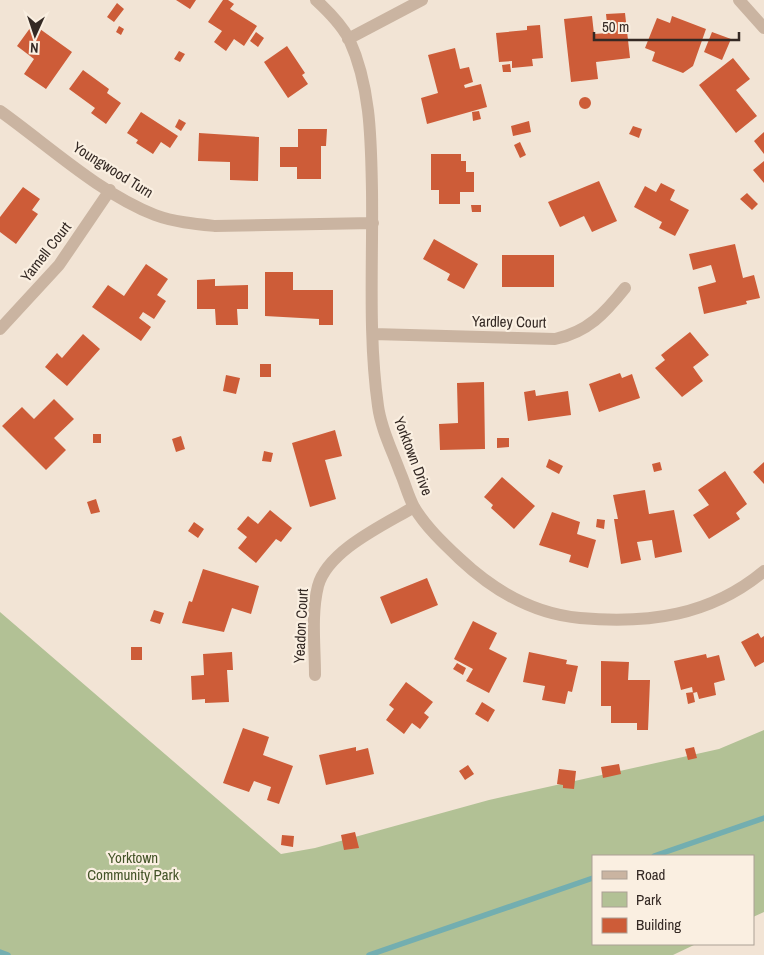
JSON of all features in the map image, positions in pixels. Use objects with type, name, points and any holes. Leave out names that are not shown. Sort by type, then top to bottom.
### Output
[{"type":"street","name":"Yorktown Drive","points":[[316,0],[333,17],[348,39],[361,77],[369,113],[372,148],[374,371],[383,427],[414,507],[445,545],[481,578],[504,593],[554,614],[610,620],[655,619],[697,608],[744,588],[764,570]]},
{"type":"street","points":[[348,39],[422,0]]},
{"type":"street","points":[[739,0],[764,28]]},
{"type":"street","name":"Youngwood Turn","points":[[0,111],[83,173],[155,214],[192,224],[241,226],[373,223]]},
{"type":"street","name":"Yarnell Court","points":[[0,329],[59,265],[110,190]]},
{"type":"street","name":"Yardley Court","points":[[373,334],[555,339],[589,327],[609,309],[625,288]]},
{"type":"street","name":"Yeadon Court","points":[[315,675],[316,596],[323,574],[335,558],[354,544],[414,507]]},
{"type":"green space","name":"Yorktown Community Park","points":[[0,612],[281,854],[315,848],[489,800],[719,749],[764,730],[764,912],[754,917],[754,855],[592,855],[592,945],[694,945],[673,955],[0,955]]},
{"type":"building","points":[[176,0],[196,0],[190,9]]},
{"type":"building","points":[[223,0],[228,0],[234,4],[230,9],[257,26],[244,46],[234,39],[226,51],[214,42],[222,31],[208,22]]},
{"type":"building","points":[[117,3],[124,9],[114,22],[107,17]]},
{"type":"building","points":[[625,13],[630,58],[596,62],[598,79],[571,82],[564,19],[592,16],[594,34],[608,33],[606,14]]},
{"type":"building","points":[[672,16],[706,29],[693,66],[683,73],[652,61],[655,52],[645,48],[657,18],[670,23]]},
{"type":"building","points":[[33,24],[72,52],[46,89],[24,74],[34,59],[17,46]]},
{"type":"building","points":[[540,25],[543,58],[532,59],[533,66],[512,68],[512,61],[499,62],[496,33],[527,30],[527,26]]},
{"type":"building","points":[[119,26],[124,29],[121,35],[116,32]]},
{"type":"building","points":[[256,32],[264,38],[258,47],[250,41]]},
{"type":"building","points":[[712,32],[731,39],[722,60],[704,52]]},
{"type":"building","points":[[287,46],[305,73],[302,75],[308,84],[288,98],[264,62]]},
{"type":"building","points":[[455,48],[460,69],[469,67],[473,82],[464,85],[465,88],[481,84],[487,107],[427,124],[421,98],[438,93],[428,55]]},
{"type":"building","points":[[179,51],[185,54],[180,62],[174,59]]},
{"type":"building","points":[[733,58],[750,79],[736,90],[757,116],[736,133],[699,85]]},
{"type":"building","points":[[510,64],[511,72],[503,72],[502,65]]},
{"type":"building","points":[[83,70],[109,89],[107,93],[121,103],[106,124],[91,113],[95,108],[69,89]]},
{"type":"building","points":[[585,97],[591,103],[585,109],[579,103]]},
{"type":"building","points":[[479,111],[481,119],[473,121],[472,112]]},
{"type":"building","points":[[141,112],[178,136],[170,148],[161,142],[153,154],[136,143],[138,140],[127,133]]},
{"type":"building","points":[[179,119],[186,123],[181,131],[175,127]]},
{"type":"building","points":[[529,121],[531,132],[513,136],[511,126]]},
{"type":"building","points":[[633,126],[642,129],[639,138],[629,134]]},
{"type":"building","points":[[298,129],[327,129],[326,146],[321,146],[321,179],[297,179],[297,167],[280,167],[280,147],[298,147]]},
{"type":"building","points":[[764,132],[764,154],[754,141]]},
{"type":"building","points":[[199,133],[259,137],[258,181],[230,180],[230,162],[198,161]]},
{"type":"building","points":[[520,142],[526,155],[520,158],[514,145]]},
{"type":"building","points":[[431,154],[461,154],[461,161],[466,161],[466,172],[474,172],[474,192],[460,192],[460,204],[439,204],[439,190],[431,190]]},
{"type":"building","points":[[764,161],[764,183],[753,170]]},
{"type":"building","points":[[599,181],[617,221],[592,232],[584,216],[560,227],[548,202]]},
{"type":"building","points":[[661,183],[675,190],[670,200],[689,210],[675,236],[659,228],[662,222],[634,207],[645,186],[656,192]]},
{"type":"building","points":[[23,187],[40,199],[32,210],[38,214],[16,244],[0,232],[0,217]]},
{"type":"building","points":[[747,193],[758,204],[752,210],[740,199]]},
{"type":"building","points":[[471,205],[481,205],[481,212],[472,212]]},
{"type":"building","points":[[434,239],[478,264],[464,289],[447,280],[450,274],[423,259]]},
{"type":"building","points":[[735,244],[743,278],[754,275],[760,298],[746,301],[747,304],[704,314],[698,287],[716,282],[711,265],[693,270],[689,254]]},
{"type":"building","points":[[502,255],[554,255],[554,287],[502,287]]},
{"type":"building","points":[[146,264],[168,279],[157,295],[166,301],[154,319],[143,312],[139,318],[151,327],[141,341],[92,307],[108,285],[124,296]]},
{"type":"building","points":[[265,272],[293,272],[293,290],[333,290],[333,325],[319,325],[319,319],[265,316]]},
{"type":"building","points":[[215,279],[215,286],[248,285],[248,309],[237,309],[238,325],[216,325],[215,309],[197,309],[197,280]]},
{"type":"building","points":[[690,332],[709,355],[693,367],[703,381],[682,397],[655,368],[665,360],[661,355]]},
{"type":"building","points":[[83,334],[100,349],[67,386],[45,367],[57,353],[62,358]]},
{"type":"building","points":[[260,364],[271,364],[271,377],[260,377]]},
{"type":"building","points":[[620,373],[622,378],[632,374],[640,398],[599,412],[589,384]]},
{"type":"building","points":[[226,375],[240,378],[236,394],[223,391]]},
{"type":"building","points":[[484,382],[485,449],[440,450],[439,424],[458,423],[457,383]]},
{"type":"building","points":[[535,390],[536,396],[568,391],[571,415],[528,421],[524,392]]},
{"type":"building","points":[[54,399],[74,419],[54,438],[66,450],[46,470],[2,426],[22,407],[34,419]]},
{"type":"building","points":[[335,430],[342,456],[325,460],[336,499],[310,507],[292,443]]},
{"type":"building","points":[[93,434],[101,434],[101,443],[93,443]]},
{"type":"building","points":[[181,436],[185,449],[176,452],[172,439]]},
{"type":"building","points":[[497,438],[509,438],[509,447],[497,448]]},
{"type":"building","points":[[264,451],[273,453],[271,462],[262,461]]},
{"type":"building","points":[[549,459],[563,466],[559,474],[546,467]]},
{"type":"building","points":[[660,462],[662,470],[654,472],[652,464]]},
{"type":"building","points":[[764,462],[764,484],[753,472]]},
{"type":"building","points":[[725,471],[747,504],[736,513],[740,519],[709,539],[693,515],[709,505],[698,490]]},
{"type":"building","points":[[502,477],[535,506],[514,529],[491,508],[493,505],[484,497]]},
{"type":"building","points":[[645,490],[649,514],[674,510],[682,552],[655,558],[652,540],[637,542],[641,560],[621,564],[614,519],[618,519],[613,495]]},
{"type":"building","points":[[96,499],[100,512],[91,514],[87,502]]},
{"type":"building","points":[[270,510],[292,528],[281,542],[276,539],[256,563],[238,548],[247,537],[237,529],[248,516],[258,524]]},
{"type":"building","points":[[552,512],[580,522],[577,534],[596,540],[588,568],[569,562],[571,555],[539,545]]},
{"type":"building","points":[[597,519],[605,520],[604,529],[596,527]]},
{"type":"building","points":[[194,522],[204,529],[198,538],[188,531]]},
{"type":"building","points":[[203,569],[259,586],[251,614],[232,608],[224,632],[182,623],[189,601],[192,602]]},
{"type":"building","points":[[427,578],[438,605],[391,624],[380,597]]},
{"type":"building","points":[[154,610],[164,613],[160,624],[150,621]]},
{"type":"building","points":[[473,621],[497,633],[489,649],[507,658],[489,693],[466,681],[473,669],[454,659]]},
{"type":"building","points":[[758,633],[761,638],[764,636],[764,662],[755,667],[741,642]]},
{"type":"building","points":[[131,647],[142,647],[142,660],[131,660]]},
{"type":"building","points":[[232,652],[233,670],[227,670],[229,702],[205,703],[205,699],[192,700],[191,676],[204,675],[203,654]]},
{"type":"building","points":[[529,652],[567,660],[566,664],[578,666],[572,692],[568,691],[565,704],[542,700],[545,686],[523,682]]},
{"type":"building","points":[[706,654],[707,658],[719,655],[725,680],[714,683],[716,695],[699,699],[697,692],[693,693],[692,687],[681,690],[674,661]]},
{"type":"building","points":[[601,661],[629,662],[628,680],[650,680],[648,730],[637,730],[637,723],[611,723],[611,706],[601,706]]},
{"type":"building","points":[[457,663],[466,668],[463,675],[453,669]]},
{"type":"building","points":[[406,682],[433,702],[424,713],[429,717],[420,729],[412,723],[404,734],[386,720],[394,709],[389,705]]},
{"type":"building","points":[[693,692],[695,702],[688,704],[686,693]]},
{"type":"building","points":[[482,702],[495,710],[488,722],[475,714]]},
{"type":"building","points":[[243,728],[269,737],[263,755],[293,766],[279,804],[267,800],[271,787],[254,781],[249,792],[223,783]]},
{"type":"building","points":[[356,747],[356,751],[368,748],[374,774],[326,785],[319,755]]},
{"type":"building","points":[[694,747],[697,758],[688,760],[685,749]]},
{"type":"building","points":[[619,764],[621,774],[603,778],[601,767]]},
{"type":"building","points":[[468,765],[474,774],[465,780],[459,771]]},
{"type":"building","points":[[559,769],[576,771],[574,789],[563,788],[563,785],[557,784]]},
{"type":"building","points":[[355,832],[359,848],[344,850],[341,835]]},
{"type":"building","points":[[282,835],[294,836],[293,847],[281,845]]},
{"type":"waterway","points":[[657,855],[764,818]]},
{"type":"waterway","points":[[369,955],[592,878]]},
{"type":"waterway","points":[[0,952],[8,955]]}]
